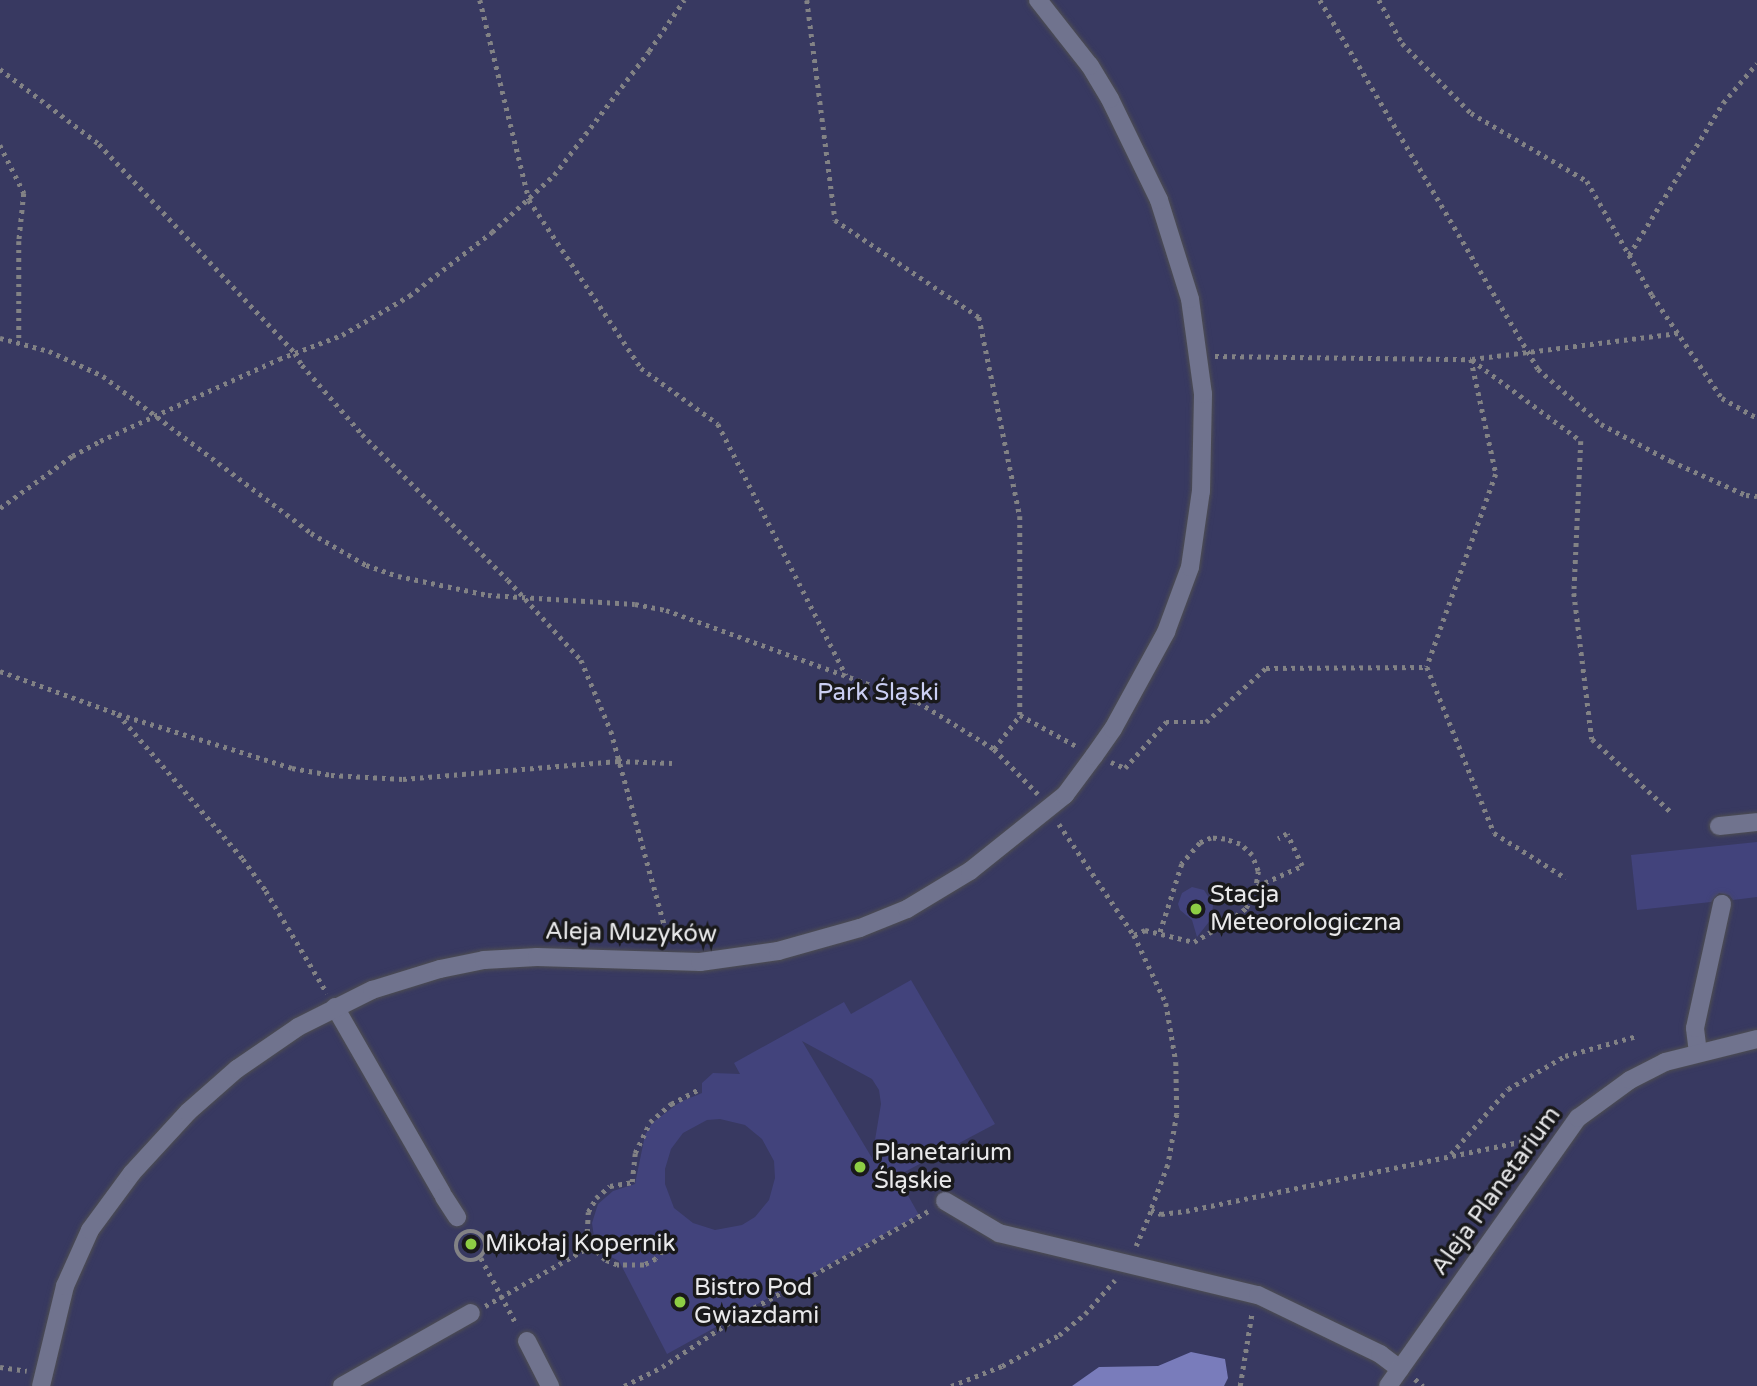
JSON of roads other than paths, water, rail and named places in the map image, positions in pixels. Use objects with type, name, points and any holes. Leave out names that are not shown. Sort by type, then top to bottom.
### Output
[{"type":"street","name":"Aleja Muzyków","points":[[42,1380],[65,1286],[90,1230],[132,1173],[188,1112],[237,1069],[277,1040],[335,1007],[400,980],[484,960],[537,957],[675,962],[778,951],[847,932],[908,909],[970,871],[1050,809],[1065,795],[1094,756],[1126,707],[1166,632],[1189,567],[1198,522],[1203,455],[1200,356],[1191,299],[1171,231],[1140,155],[1090,66],[1038,0]]},
{"type":"street","points":[[1720,826],[1757,822]]},
{"type":"street","points":[[1698,1053],[1695,1028],[1722,904]]},
{"type":"street","points":[[335,1007],[457,1217]]},
{"type":"street","name":"Aleja Planetarium","points":[[1388,1386],[1558,1142],[1578,1118],[1630,1080],[1665,1062],[1757,1039]]},
{"type":"street","points":[[945,1201],[999,1233],[1258,1295],[1380,1354],[1400,1368]]},
{"type":"street","points":[[342,1386],[471,1313]]},
{"type":"street","points":[[527,1341],[550,1386]]},
{"type":"place","name":"Stacja Meteorologiczna","points":[[1196,909]]},
{"type":"place","name":"Planetarium Śląskie","points":[[860,1167]]},
{"type":"place","name":"Mikołaj Kopernik","points":[[471,1244]]},
{"type":"place","name":"Bistro Pod Gwiazdami","points":[[680,1302]]},
{"type":"park label","name":"Park Śląski","points":[[878,693]]}]
